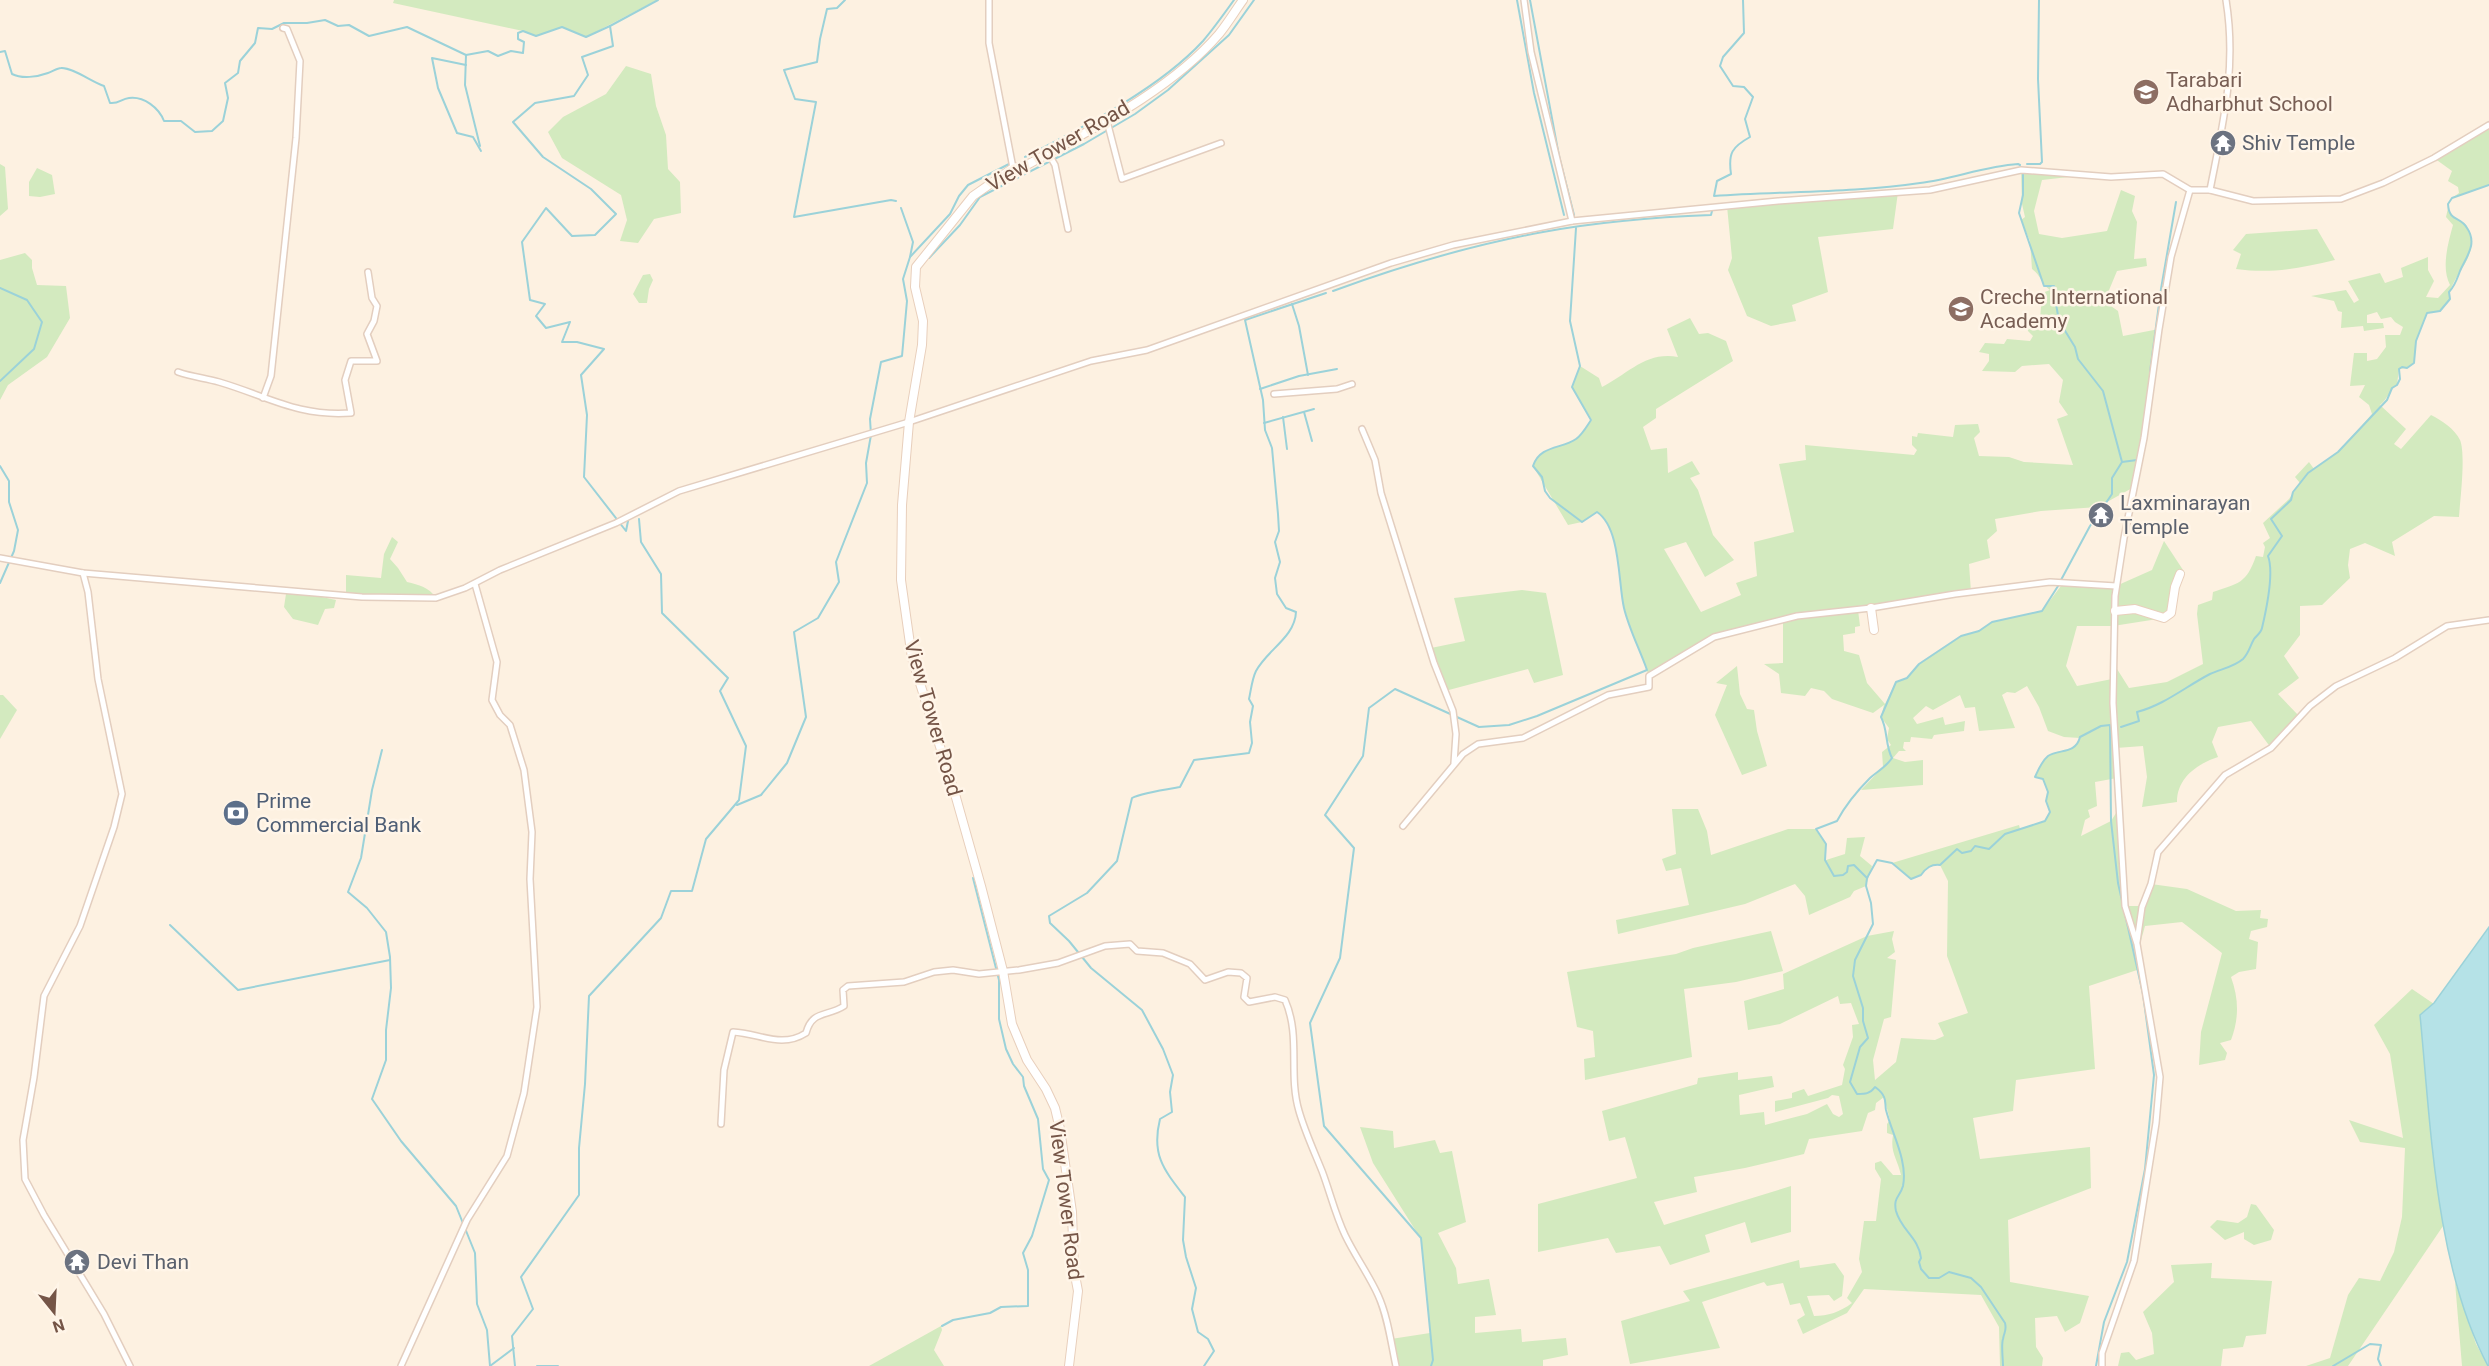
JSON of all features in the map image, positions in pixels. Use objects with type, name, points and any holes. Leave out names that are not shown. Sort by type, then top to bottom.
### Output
[{"type":"street","points":[[989,0],[989,43],[1013,168]]},
{"type":"street","name":"View Tower Road","points":[[1069,1366],[1078,1291],[1074,1270],[1072,1212],[1054,1108],[1046,1089],[1027,1060],[1012,1024],[1003,971],[955,794],[912,657],[901,580],[902,505],[909,422],[922,345],[923,321],[915,287],[916,267],[973,196],[1013,168],[1025,166],[1107,122],[1193,59],[1219,33],[1243,0]]},
{"type":"street","points":[[1524,0],[1532,52],[1572,221]]},
{"type":"street","points":[[2210,190],[2230,76],[2231,31],[2226,0]]},
{"type":"street","points":[[263,398],[272,364],[296,138],[300,61],[287,29],[283,28]]},
{"type":"street","points":[[1107,122],[1122,179],[1221,143]]},
{"type":"street","points":[[0,558],[21,564],[83,573],[362,597],[436,598],[475,584],[500,570],[616,523],[679,492],[909,422],[1091,361],[1147,350],[1422,254],[1510,232],[1572,221],[1778,201],[1930,190],[2021,170],[2111,177],[2163,174],[2190,190],[2210,190],[2253,201],[2341,199],[2383,183],[2434,158],[2489,125]]},
{"type":"street","points":[[1048,153],[1055,165],[1068,229]]},
{"type":"street","points":[[2103,1366],[2102,1353],[2134,1261],[2156,1123],[2160,1077],[2137,944],[2125,906],[2118,810],[2112,661],[2116,586],[2144,438],[2159,329],[2172,257],[2190,190]]},
{"type":"street","points":[[178,372],[194,378],[218,382],[287,407],[328,415],[351,413],[345,380],[351,361],[377,362],[367,334],[374,321],[377,306],[372,298],[368,272]]},
{"type":"street","points":[[1274,394],[1337,389],[1352,384]]},
{"type":"street","points":[[1362,429],[1374,460],[1381,493],[1434,663],[1453,711],[1456,735],[1454,765]]},
{"type":"street","points":[[83,573],[88,592],[98,679],[122,794],[114,827],[80,926],[44,996],[23,1140],[25,1179],[104,1314],[130,1366]]},
{"type":"street","points":[[2115,611],[2135,609],[2164,618],[2171,613],[2175,587],[2180,574]]},
{"type":"street","points":[[1403,826],[1472,746],[1523,738],[1608,695],[1649,687],[1649,676],[1714,637],[1797,616],[1871,608],[1955,594],[2050,582],[2116,586]]},
{"type":"street","points":[[401,1366],[467,1220],[507,1156],[524,1093],[537,1007],[530,879],[532,832],[524,770],[510,725],[500,715],[492,700],[496,662],[475,584]]},
{"type":"street","points":[[1871,608],[1875,630]]},
{"type":"street","points":[[2137,944],[2142,907],[2151,884],[2158,852],[2225,775],[2271,748],[2310,706],[2336,686],[2394,658],[2447,626],[2489,620]]},
{"type":"street","points":[[721,1124],[724,1070],[733,1032],[765,1040],[788,1041],[806,1033],[814,1017],[844,1005],[843,990],[848,986],[904,982],[934,972],[953,970],[979,974],[1058,963],[1105,946],[1130,944],[1137,951],[1163,953],[1190,964],[1205,980],[1228,972],[1241,973],[1246,978],[1244,997],[1249,1002],[1275,997],[1285,1000],[1294,1028],[1292,1038],[1295,1051],[1294,1094],[1336,1214],[1378,1295],[1386,1319],[1396,1366]]},
{"type":"green space","points":[[394,0],[657,0],[586,37],[562,27],[536,36],[523,31],[393,3]]},
{"type":"green space","points":[[626,66],[651,74],[656,106],[666,135],[668,169],[680,182],[681,213],[654,219],[638,243],[620,241],[627,220],[621,195],[562,158],[548,132],[563,117],[606,94]]},
{"type":"green space","points":[[2489,129],[2489,185],[2452,198],[2459,193],[2458,187],[2448,181],[2452,171],[2434,158]]},
{"type":"green space","points":[[0,164],[5,167],[8,209],[0,216]]},
{"type":"green space","points":[[37,168],[52,175],[55,194],[40,197],[29,196],[29,182]]},
{"type":"green space","points":[[2021,170],[2086,175],[2042,180],[2034,211],[2039,234],[2062,238],[2107,231],[2121,190],[2135,196],[2132,211],[2137,222],[2134,259],[2146,258],[2147,266],[2117,271],[2107,295],[2108,304],[2118,311],[2123,336],[2159,329],[2134,487],[2098,507],[2041,511],[1995,519],[1997,531],[1987,540],[1990,558],[1969,564],[1971,592],[1858,610],[1860,626],[1855,627],[1855,633],[1843,635],[1844,651],[1859,655],[1867,683],[1885,704],[1896,682],[1907,678],[1919,664],[1961,636],[1979,631],[1992,622],[2042,611],[2064,582],[2116,586],[2152,570],[2164,541],[2185,573],[2180,574],[2173,601],[2164,618],[2113,626],[2077,626],[2066,666],[2077,686],[2112,679],[2112,661],[2129,688],[2167,682],[2203,664],[2198,605],[2212,600],[2213,592],[2235,584],[2245,577],[2256,556],[2263,557],[2265,547],[2263,543],[2270,538],[2263,523],[2289,499],[2300,483],[2295,477],[2309,462],[2314,469],[2338,452],[2372,414],[2369,405],[2359,397],[2365,385],[2350,386],[2354,353],[2367,353],[2367,361],[2377,359],[2386,347],[2385,335],[2400,335],[2403,327],[2391,317],[2381,319],[2377,312],[2367,315],[2367,323],[2383,323],[2384,328],[2364,331],[2363,326],[2341,328],[2342,312],[2338,311],[2334,301],[2311,296],[2346,290],[2354,303],[2359,300],[2348,281],[2380,273],[2385,283],[2403,277],[2401,268],[2428,257],[2428,270],[2434,281],[2426,297],[2438,298],[2450,285],[2446,263],[2447,247],[2453,225],[2446,217],[2448,208],[2453,216],[2468,228],[2471,248],[2468,257],[2454,283],[2450,299],[2440,311],[2427,313],[2416,341],[2414,363],[2407,368],[2399,369],[2397,385],[2380,405],[2406,429],[2394,444],[2401,449],[2431,415],[2447,425],[2458,436],[2463,456],[2459,517],[2434,516],[2392,542],[2395,556],[2365,543],[2350,549],[2348,565],[2350,578],[2322,605],[2300,606],[2300,635],[2284,656],[2299,678],[2278,694],[2299,716],[2271,748],[2251,721],[2218,727],[2212,742],[2218,757],[2196,768],[2184,779],[2177,802],[2142,807],[2147,777],[2143,746],[2116,748],[2117,778],[2095,782],[2097,806],[2088,810],[2090,817],[2085,820],[2081,836],[2111,821],[2118,810],[2126,906],[2142,906],[2151,884],[2187,889],[2236,911],[2261,910],[2260,918],[2268,919],[2267,927],[2251,931],[2249,939],[2258,942],[2256,969],[2239,972],[2231,977],[2236,993],[2237,1017],[2231,1040],[2220,1043],[2227,1053],[2225,1060],[2199,1065],[2201,1032],[2222,953],[2182,922],[2145,926],[2138,951],[2140,969],[2089,986],[2095,1069],[2016,1080],[2013,1111],[1973,1118],[1980,1159],[2090,1147],[2091,1188],[2008,1220],[2010,1282],[2089,1296],[2080,1323],[2065,1332],[2057,1316],[2035,1318],[2036,1347],[2043,1358],[2042,1366],[2000,1366],[1999,1327],[1981,1295],[1864,1289],[1847,1313],[1803,1334],[1797,1320],[1805,1315],[1800,1303],[1790,1305],[1783,1283],[1767,1286],[1764,1282],[1702,1302],[1720,1348],[1630,1364],[1621,1321],[1690,1301],[1683,1291],[1799,1260],[1800,1268],[1835,1263],[1844,1276],[1842,1296],[1834,1301],[1829,1295],[1807,1296],[1814,1316],[1834,1313],[1852,1303],[1847,1298],[1862,1272],[1859,1259],[1864,1221],[1876,1221],[1881,1179],[1875,1169],[1875,1163],[1881,1161],[1893,1175],[1901,1175],[1893,1151],[1893,1135],[1887,1133],[1887,1124],[1890,1120],[1884,1097],[1876,1103],[1875,1110],[1868,1113],[1862,1131],[1809,1139],[1804,1154],[1694,1177],[1697,1192],[1654,1202],[1664,1225],[1791,1186],[1791,1232],[1751,1243],[1745,1222],[1705,1235],[1710,1252],[1670,1265],[1660,1246],[1616,1253],[1608,1238],[1538,1252],[1538,1204],[1637,1178],[1625,1137],[1609,1141],[1602,1111],[1697,1084],[1698,1078],[1738,1072],[1738,1080],[1772,1076],[1774,1087],[1739,1095],[1740,1115],[1764,1112],[1765,1125],[1807,1114],[1827,1104],[1833,1114],[1839,1117],[1843,1114],[1839,1096],[1832,1095],[1775,1112],[1775,1101],[1792,1098],[1792,1093],[1804,1089],[1808,1096],[1842,1085],[1845,1069],[1843,1065],[1853,1037],[1852,1025],[1859,1024],[1851,1003],[1840,1004],[1838,996],[1780,1024],[1748,1030],[1744,1001],[1784,989],[1783,974],[1867,936],[1894,931],[1892,939],[1895,952],[1887,958],[1896,960],[1891,1017],[1884,1019],[1873,1060],[1875,1080],[1896,1062],[1901,1038],[1935,1040],[1944,1036],[1938,1023],[1968,1013],[1947,956],[1948,881],[1940,865],[1929,867],[1921,875],[1911,879],[1892,863],[2019,825],[2020,829],[2045,821],[2050,812],[2046,801],[2048,792],[2043,779],[2035,777],[2048,756],[2071,749],[2080,738],[2064,737],[2048,731],[2039,707],[2027,686],[2015,693],[2007,692],[2002,695],[2015,728],[1979,731],[1975,707],[1965,708],[1960,695],[1933,710],[1926,706],[1913,718],[1917,724],[1943,717],[1945,725],[1965,721],[1964,731],[1934,735],[1932,739],[1911,737],[1910,742],[1904,742],[1903,748],[1906,751],[1899,751],[1893,758],[1905,762],[1923,760],[1923,785],[1861,790],[1883,767],[1882,752],[1891,745],[1887,739],[1889,728],[1881,717],[1884,705],[1873,713],[1832,699],[1824,691],[1811,688],[1805,696],[1781,693],[1779,674],[1764,664],[1783,663],[1783,619],[1730,631],[1649,676],[1625,610],[1611,530],[1597,512],[1582,522],[1568,525],[1533,466],[1541,454],[1578,437],[1592,420],[1572,387],[1580,366],[1599,378],[1602,387],[1647,360],[1656,357],[1678,357],[1667,329],[1690,318],[1699,334],[1708,333],[1726,341],[1733,361],[1656,409],[1656,418],[1643,427],[1651,450],[1667,448],[1668,473],[1692,461],[1700,474],[1690,478],[1698,490],[1713,535],[1734,560],[1705,577],[1686,542],[1664,549],[1701,612],[1741,595],[1736,583],[1757,576],[1754,542],[1794,532],[1779,464],[1806,460],[1805,445],[1914,455],[1917,450],[1912,445],[1912,436],[1917,437],[1918,433],[1953,437],[1955,425],[1978,424],[1980,432],[1974,438],[1979,456],[2009,457],[2024,462],[2073,465],[2057,419],[2068,415],[2059,402],[2063,380],[2049,364],[2022,366],[2015,372],[1982,371],[1989,361],[1989,354],[1979,352],[1985,343],[2004,344],[2007,339],[2030,341],[2033,336],[2028,331],[2026,323],[2040,320],[2042,293],[2050,290],[2032,269],[2030,241],[2021,220],[2025,217],[2022,204]]},
{"type":"green space","points":[[1898,192],[1893,229],[1818,237],[1828,292],[1792,305],[1796,321],[1771,326],[1747,316],[1728,270],[1732,258],[1727,206]]},
{"type":"green space","points":[[2317,229],[2335,260],[2298,268],[2236,269],[2241,254],[2233,250],[2246,234]]},
{"type":"green space","points":[[25,253],[32,260],[37,285],[66,286],[70,318],[47,357],[8,385],[0,400],[0,260]]},
{"type":"green space","points":[[650,274],[653,280],[647,303],[639,303],[633,294],[643,275]]},
{"type":"green space","points":[[392,537],[398,542],[390,559],[407,582],[420,585],[436,598],[346,595],[346,575],[381,578],[384,554]]},
{"type":"green space","points":[[1522,590],[1546,593],[1563,675],[1534,683],[1528,669],[1445,691],[1431,648],[1465,641],[1454,598]]},
{"type":"green space","points":[[286,594],[308,594],[336,600],[334,608],[325,609],[318,625],[293,619],[284,607]]},
{"type":"green space","points":[[1737,666],[1740,694],[1747,709],[1754,710],[1757,731],[1767,766],[1742,775],[1715,715],[1727,685],[1716,683]]},
{"type":"green space","points":[[0,695],[3,695],[17,710],[0,739]]},
{"type":"green space","points":[[1672,809],[1698,809],[1707,831],[1711,855],[1788,829],[1815,829],[1826,844],[1826,860],[1845,854],[1847,838],[1865,837],[1860,856],[1872,866],[1866,886],[1854,891],[1850,897],[1809,915],[1805,896],[1795,884],[1745,904],[1618,934],[1616,920],[1689,905],[1681,868],[1666,871],[1662,859],[1676,854]]},
{"type":"green space","points":[[1771,931],[1783,971],[1736,982],[1684,989],[1692,1057],[1585,1080],[1584,1059],[1595,1057],[1593,1031],[1577,1027],[1567,972],[1676,954],[1693,948]]},
{"type":"green space","points":[[2412,989],[2434,1004],[2420,1015],[2443,1226],[2348,1366],[2306,1366],[2330,1358],[2348,1295],[2359,1278],[2380,1281],[2394,1252],[2402,1217],[2405,1148],[2360,1142],[2349,1120],[2403,1138],[2390,1054],[2374,1025]]},
{"type":"green space","points":[[1360,1127],[1393,1131],[1394,1148],[1435,1140],[1440,1153],[1452,1151],[1466,1222],[1438,1233],[1456,1268],[1458,1284],[1489,1279],[1496,1315],[1475,1317],[1475,1333],[1521,1329],[1522,1342],[1566,1338],[1568,1355],[1543,1360],[1543,1366],[1396,1366],[1391,1339],[1430,1333],[1421,1239],[1373,1163]]},
{"type":"green space","points":[[2251,1204],[2256,1205],[2274,1230],[2271,1240],[2254,1245],[2244,1239],[2244,1232],[2225,1240],[2210,1227],[2217,1220],[2238,1223],[2247,1217]]},
{"type":"green space","points":[[2212,1263],[2211,1278],[2272,1281],[2266,1334],[2246,1336],[2243,1347],[2223,1349],[2221,1366],[2118,1366],[2121,1353],[2129,1352],[2136,1360],[2154,1354],[2152,1333],[2143,1312],[2174,1282],[2171,1265]]},
{"type":"green space","points":[[2455,1282],[2476,1344],[2488,1366],[2462,1366]]},
{"type":"green space","points":[[941,1326],[942,1330],[934,1350],[944,1366],[869,1366]]},
{"type":"water","points":[[2489,927],[2488,1366],[2470,1327],[2446,1241],[2432,1149],[2420,1015],[2434,1003]]},
{"type":"waterway","points":[[628,521],[626,531],[584,477],[587,415],[581,375],[604,349],[577,342],[562,342],[570,322],[546,328],[536,316],[545,304],[530,300],[522,242],[546,208],[572,236],[595,235],[616,214],[591,189],[543,157],[513,122],[535,103],[574,96],[588,75],[582,57],[613,46],[610,26],[658,0]]},
{"type":"waterway","points":[[845,0],[837,8],[827,9],[817,62],[784,70],[795,99],[816,102],[794,217],[896,201]]},
{"type":"waterway","points":[[1025,157],[1119,106],[1165,75],[1203,41],[1234,0]]},
{"type":"waterway","points":[[929,258],[960,225],[980,197],[1084,144],[1135,114],[1168,90],[1229,35],[1254,0]]},
{"type":"waterway","points":[[1517,0],[1534,93],[1564,215]]},
{"type":"waterway","points":[[1530,0],[1559,156],[1574,215]]},
{"type":"waterway","points":[[1743,0],[1744,33],[1723,57],[1720,66],[1733,86],[1744,87],[1753,97],[1745,119],[1750,137],[1733,151],[1730,161],[1731,174],[1717,181],[1714,196],[1894,186],[1932,181],[1993,167],[2020,165]]},
{"type":"waterway","points":[[2027,164],[2042,162],[2038,79],[2039,0]]},
{"type":"waterway","points":[[0,52],[5,51],[12,74],[30,77],[66,68],[104,86],[110,103],[129,98],[140,99],[155,107],[164,121],[181,121],[195,132],[212,131],[223,121],[228,98],[225,83],[238,73],[240,61],[255,43],[258,28],[272,29],[284,23],[325,20],[338,26],[349,25],[369,36],[407,27],[466,55],[488,51],[498,56],[511,51],[523,53],[524,42],[518,39],[518,33],[523,31],[536,36],[562,27],[586,37],[610,26]]},
{"type":"waterway","points":[[466,55],[465,85],[480,146]]},
{"type":"waterway","points":[[466,65],[432,58],[438,88],[457,133],[473,137],[481,151]]},
{"type":"waterway","points":[[737,805],[761,795],[787,763],[806,717],[794,632],[818,618],[839,582],[836,562],[867,483],[866,463],[871,435],[870,419],[881,362],[902,356],[907,301],[903,279],[910,257],[950,214],[959,196],[968,185],[1009,164]]},
{"type":"waterway","points":[[2023,173],[2023,195],[2019,213],[2044,286],[2054,286],[2057,293],[2059,321],[2075,347],[2078,359],[2103,391],[2122,462],[2112,478],[2112,494],[2090,526],[2061,580]]},
{"type":"waterway","points":[[2121,727],[2139,721],[2137,712],[2165,700],[2210,674],[2236,664],[2247,654],[2254,639],[2261,631],[2264,621],[2270,581],[2268,556],[2282,536],[2271,519],[2291,500],[2293,492],[2308,473],[2338,452],[2387,400],[2392,388],[2400,379],[2399,369],[2407,368],[2414,363],[2416,341],[2427,313],[2440,311],[2450,299],[2449,292],[2456,282],[2471,245],[2467,228],[2450,214],[2448,204],[2452,198],[2489,185]]},
{"type":"waterway","points":[[2150,372],[2176,202]]},
{"type":"waterway","points":[[901,208],[913,242],[910,257]]},
{"type":"waterway","points":[[1333,291],[1437,257],[1516,237],[1606,223],[1711,215],[1712,211]]},
{"type":"waterway","points":[[1431,1366],[1433,1360],[1421,1238],[1324,1126],[1310,1023],[1340,958],[1354,848],[1325,815],[1363,756],[1369,708],[1395,689],[1479,727],[1509,725],[1537,716],[1647,670],[1626,616],[1615,543],[1605,520],[1597,512],[1582,522],[1550,498],[1545,491],[1542,477],[1533,466],[1541,454],[1578,437],[1591,420],[1572,387],[1580,366],[1570,321],[1576,228]]},
{"type":"waterway","points":[[0,288],[27,300],[42,322],[34,349],[0,381]]},
{"type":"waterway","points":[[1204,1366],[1214,1351],[1208,1339],[1198,1332],[1192,1309],[1196,1288],[1183,1240],[1185,1197],[1165,1170],[1157,1143],[1160,1119],[1172,1112],[1170,1092],[1173,1075],[1163,1049],[1142,1010],[1091,968],[1069,941],[1050,923],[1049,916],[1087,893],[1117,861],[1132,798],[1180,787],[1194,760],[1249,753],[1252,743],[1250,722],[1253,706],[1249,699],[1254,677],[1261,663],[1291,629],[1296,612],[1286,608],[1277,594],[1275,578],[1280,562],[1275,542],[1279,531],[1272,448],[1265,430],[1263,400],[1245,320],[1326,293]]},
{"type":"waterway","points":[[1292,304],[1299,326],[1308,375]]},
{"type":"waterway","points":[[1260,389],[1299,376],[1337,369]]},
{"type":"waterway","points":[[1264,423],[1314,409]]},
{"type":"waterway","points":[[1304,412],[1312,441]]},
{"type":"waterway","points":[[1283,417],[1287,449]]},
{"type":"waterway","points":[[2122,462],[2137,460]]},
{"type":"waterway","points":[[0,466],[9,481],[9,502],[18,530],[14,551],[0,583]]},
{"type":"waterway","points":[[515,1366],[512,1336],[533,1309],[521,1277],[579,1195],[579,1148],[589,996],[661,918],[671,891],[692,891],[706,839],[739,800],[746,746],[720,691],[728,678],[662,613],[661,574],[641,542],[639,519]]},
{"type":"waterway","points":[[2003,1366],[2002,1345],[2006,1330],[2005,1323],[1981,1287],[1971,1278],[1949,1272],[1939,1278],[1929,1278],[1921,1269],[1920,1251],[1898,1218],[1896,1211],[1896,1200],[1902,1190],[1904,1177],[1899,1148],[1886,1110],[1885,1099],[1875,1087],[1867,1093],[1857,1094],[1850,1082],[1860,1047],[1868,1038],[1863,1021],[1863,1008],[1853,976],[1855,960],[1873,924],[1871,903],[1866,886],[1867,878],[1854,865],[1848,866],[1847,872],[1843,875],[1834,876],[1825,860],[1826,844],[1816,829],[1837,821],[1861,788],[1892,758],[1881,717],[1896,682],[1907,678],[1919,664],[1961,636],[1979,631],[1992,622],[2042,611],[2060,583]]},
{"type":"waterway","points":[[1867,878],[1877,860],[1892,863],[1911,879],[1921,875],[1929,867],[1940,865],[1957,849],[1962,853],[1971,851],[1975,846],[1989,849],[2005,834],[2045,821],[2050,812],[2046,801],[2048,792],[2043,779],[2035,777],[2042,763],[2052,754],[2071,749],[2080,737],[2101,726],[2110,725],[2111,821],[2118,883],[2143,994],[2154,1075],[2145,1169],[2127,1262],[2104,1322],[2096,1366]]},
{"type":"waterway","points":[[382,750],[372,790],[361,858],[348,892],[367,908],[386,932],[390,957],[391,988],[386,1030],[386,1060],[372,1099],[401,1141],[456,1206],[475,1253],[477,1304],[487,1330],[490,1366]]},
{"type":"waterway","points":[[942,1326],[953,1320],[990,1313],[1001,1307],[1028,1306],[1028,1270],[1023,1253],[1032,1236],[1049,1180],[1043,1169],[1038,1119],[1024,1086],[1023,1077],[1013,1064],[1006,1049],[999,1019],[999,980],[973,878]]},
{"type":"waterway","points":[[170,925],[238,990],[390,960]]},
{"type":"waterway","points":[[2333,1366],[2370,1344],[2381,1345],[2378,1359],[2381,1366]]},
{"type":"waterway","points":[[490,1366],[514,1348]]},
{"type":"waterway","points":[[537,1366],[558,1366]]},
{"type":"place","name":"Tarabari Adharbhut School","points":[[2146,92]]},
{"type":"place","name":"Shiv Temple","points":[[2223,143]]},
{"type":"place","name":"Creche International Academy","points":[[1961,309]]},
{"type":"place","name":"Laxminarayan Temple","points":[[2101,515]]},
{"type":"place","name":"Prime Commercial Bank","points":[[236,813]]},
{"type":"place","name":"Devi Than","points":[[77,1262]]}]
